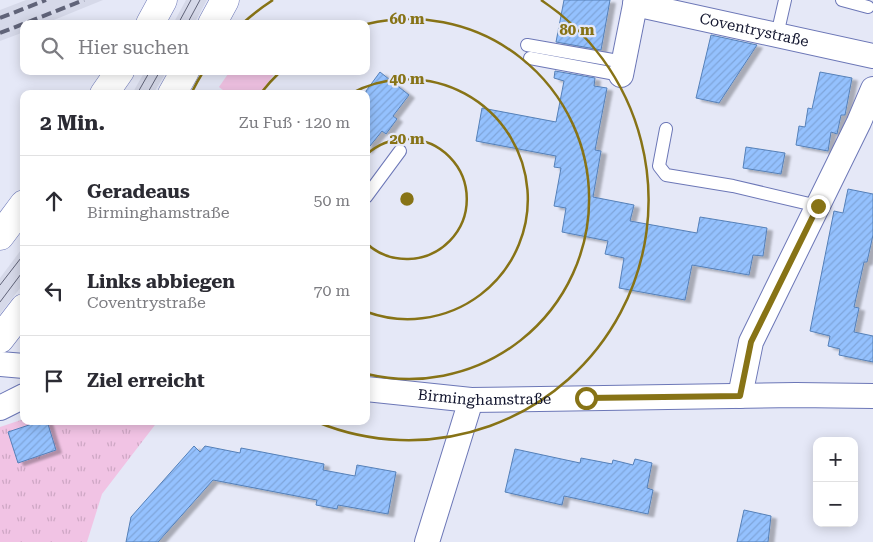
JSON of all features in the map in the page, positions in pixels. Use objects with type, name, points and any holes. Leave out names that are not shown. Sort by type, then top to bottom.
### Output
[{"type":"main road","points":[[152,20],[163,0]]},
{"type":"main road","points":[[214,20],[225,0]]},
{"type":"main road","points":[[107,90],[117,75]]},
{"type":"main road","points":[[174,90],[183,75]]},
{"type":"main road","points":[[0,236],[20,209]]},
{"type":"main road","points":[[0,338],[20,313]]},
{"type":"street","name":"Coventrystraße","points":[[622,68],[636,2],[873,56]]},
{"type":"street","points":[[740,396],[751,342],[873,89]]},
{"type":"street","points":[[0,364],[20,366]]},
{"type":"street","name":"Birminghamstraße","points":[[370,389],[471,400],[873,396]]},
{"type":"street","points":[[0,391],[20,391]]},
{"type":"street","points":[[0,408],[20,398]]},
{"type":"street","points":[[426,542],[471,400]]},
{"type":"lane","points":[[777,35],[785,0]]},
{"type":"lane","points":[[842,0],[868,7]]},
{"type":"lane","points":[[527,45],[622,68]]},
{"type":"lane","points":[[530,58],[622,68]]},
{"type":"lane","points":[[666,128],[659,166],[666,175],[742,188],[818,206]]},
{"type":"lane","points":[[370,192],[400,151]]},
{"type":"shaded area","points":[[26,0],[103,0],[54,20],[20,20],[20,34],[0,41],[0,10]]},
{"type":"shaded area","points":[[186,0],[207,0],[196,20],[175,20]]},
{"type":"shaded area","points":[[143,75],[165,75],[155,90],[134,90]]},
{"type":"shaded area","points":[[20,251],[20,288],[0,314],[0,278]]},
{"type":"green space","points":[[227,75],[273,75],[263,90],[223,90],[219,87]]},
{"type":"green space","points":[[20,420],[20,425],[155,425],[102,494],[87,542],[0,542],[0,427]]},
{"type":"building","points":[[564,0],[610,0],[601,50],[556,42]]},
{"type":"building","points":[[711,35],[757,45],[719,103],[696,98]]},
{"type":"building","points":[[555,71],[595,78],[594,86],[607,88],[595,150],[601,151],[593,197],[634,205],[630,221],[697,233],[700,217],[767,228],[763,256],[753,255],[749,275],[692,265],[685,300],[619,288],[624,258],[605,254],[608,241],[562,232],[566,208],[554,206],[561,168],[554,167],[556,156],[476,141],[482,108],[556,122],[564,81],[554,78]]},
{"type":"building","points":[[380,72],[409,95],[393,116],[397,119],[386,134],[382,131],[370,146],[370,90],[367,90]]},
{"type":"building","points":[[820,72],[852,78],[845,115],[841,115],[837,134],[831,132],[828,151],[796,145],[799,126],[805,127],[808,108],[812,109]]},
{"type":"building","points":[[746,147],[785,153],[781,174],[743,168]]},
{"type":"building","points":[[848,189],[873,194],[873,235],[867,262],[864,262],[854,307],[859,308],[854,332],[873,336],[873,362],[839,355],[840,349],[828,346],[830,336],[810,331],[834,211],[843,213]]},
{"type":"building","points":[[29,425],[48,425],[56,450],[18,463],[8,432]]},
{"type":"building","points":[[194,446],[200,452],[205,446],[240,453],[241,448],[324,464],[323,470],[355,476],[357,465],[396,472],[388,514],[338,505],[337,509],[316,505],[317,500],[213,480],[158,542],[126,542],[131,517]]},
{"type":"building","points":[[515,449],[580,463],[581,458],[612,464],[613,460],[633,465],[635,459],[652,463],[647,488],[653,490],[648,514],[564,496],[562,505],[505,492]]},
{"type":"building","points":[[744,510],[771,516],[768,542],[737,542]]},
{"type":"tram line","points":[[180,20],[191,0]]},
{"type":"tram line","points":[[189,20],[200,0]]},
{"type":"tram line","points":[[139,90],[148,75]]},
{"type":"tram line","points":[[149,90],[158,75]]},
{"type":"tram line","points":[[0,285],[20,259]]},
{"type":"tram line","points":[[0,302],[20,275]]},
{"type":"railway","points":[[0,18],[46,0]]},
{"type":"railway","points":[[33,20],[84,0]]},
{"type":"railway","points":[[0,33],[20,25]]},
{"type":"route","points":[[586,398],[740,396],[751,342],[818,206]]}]
